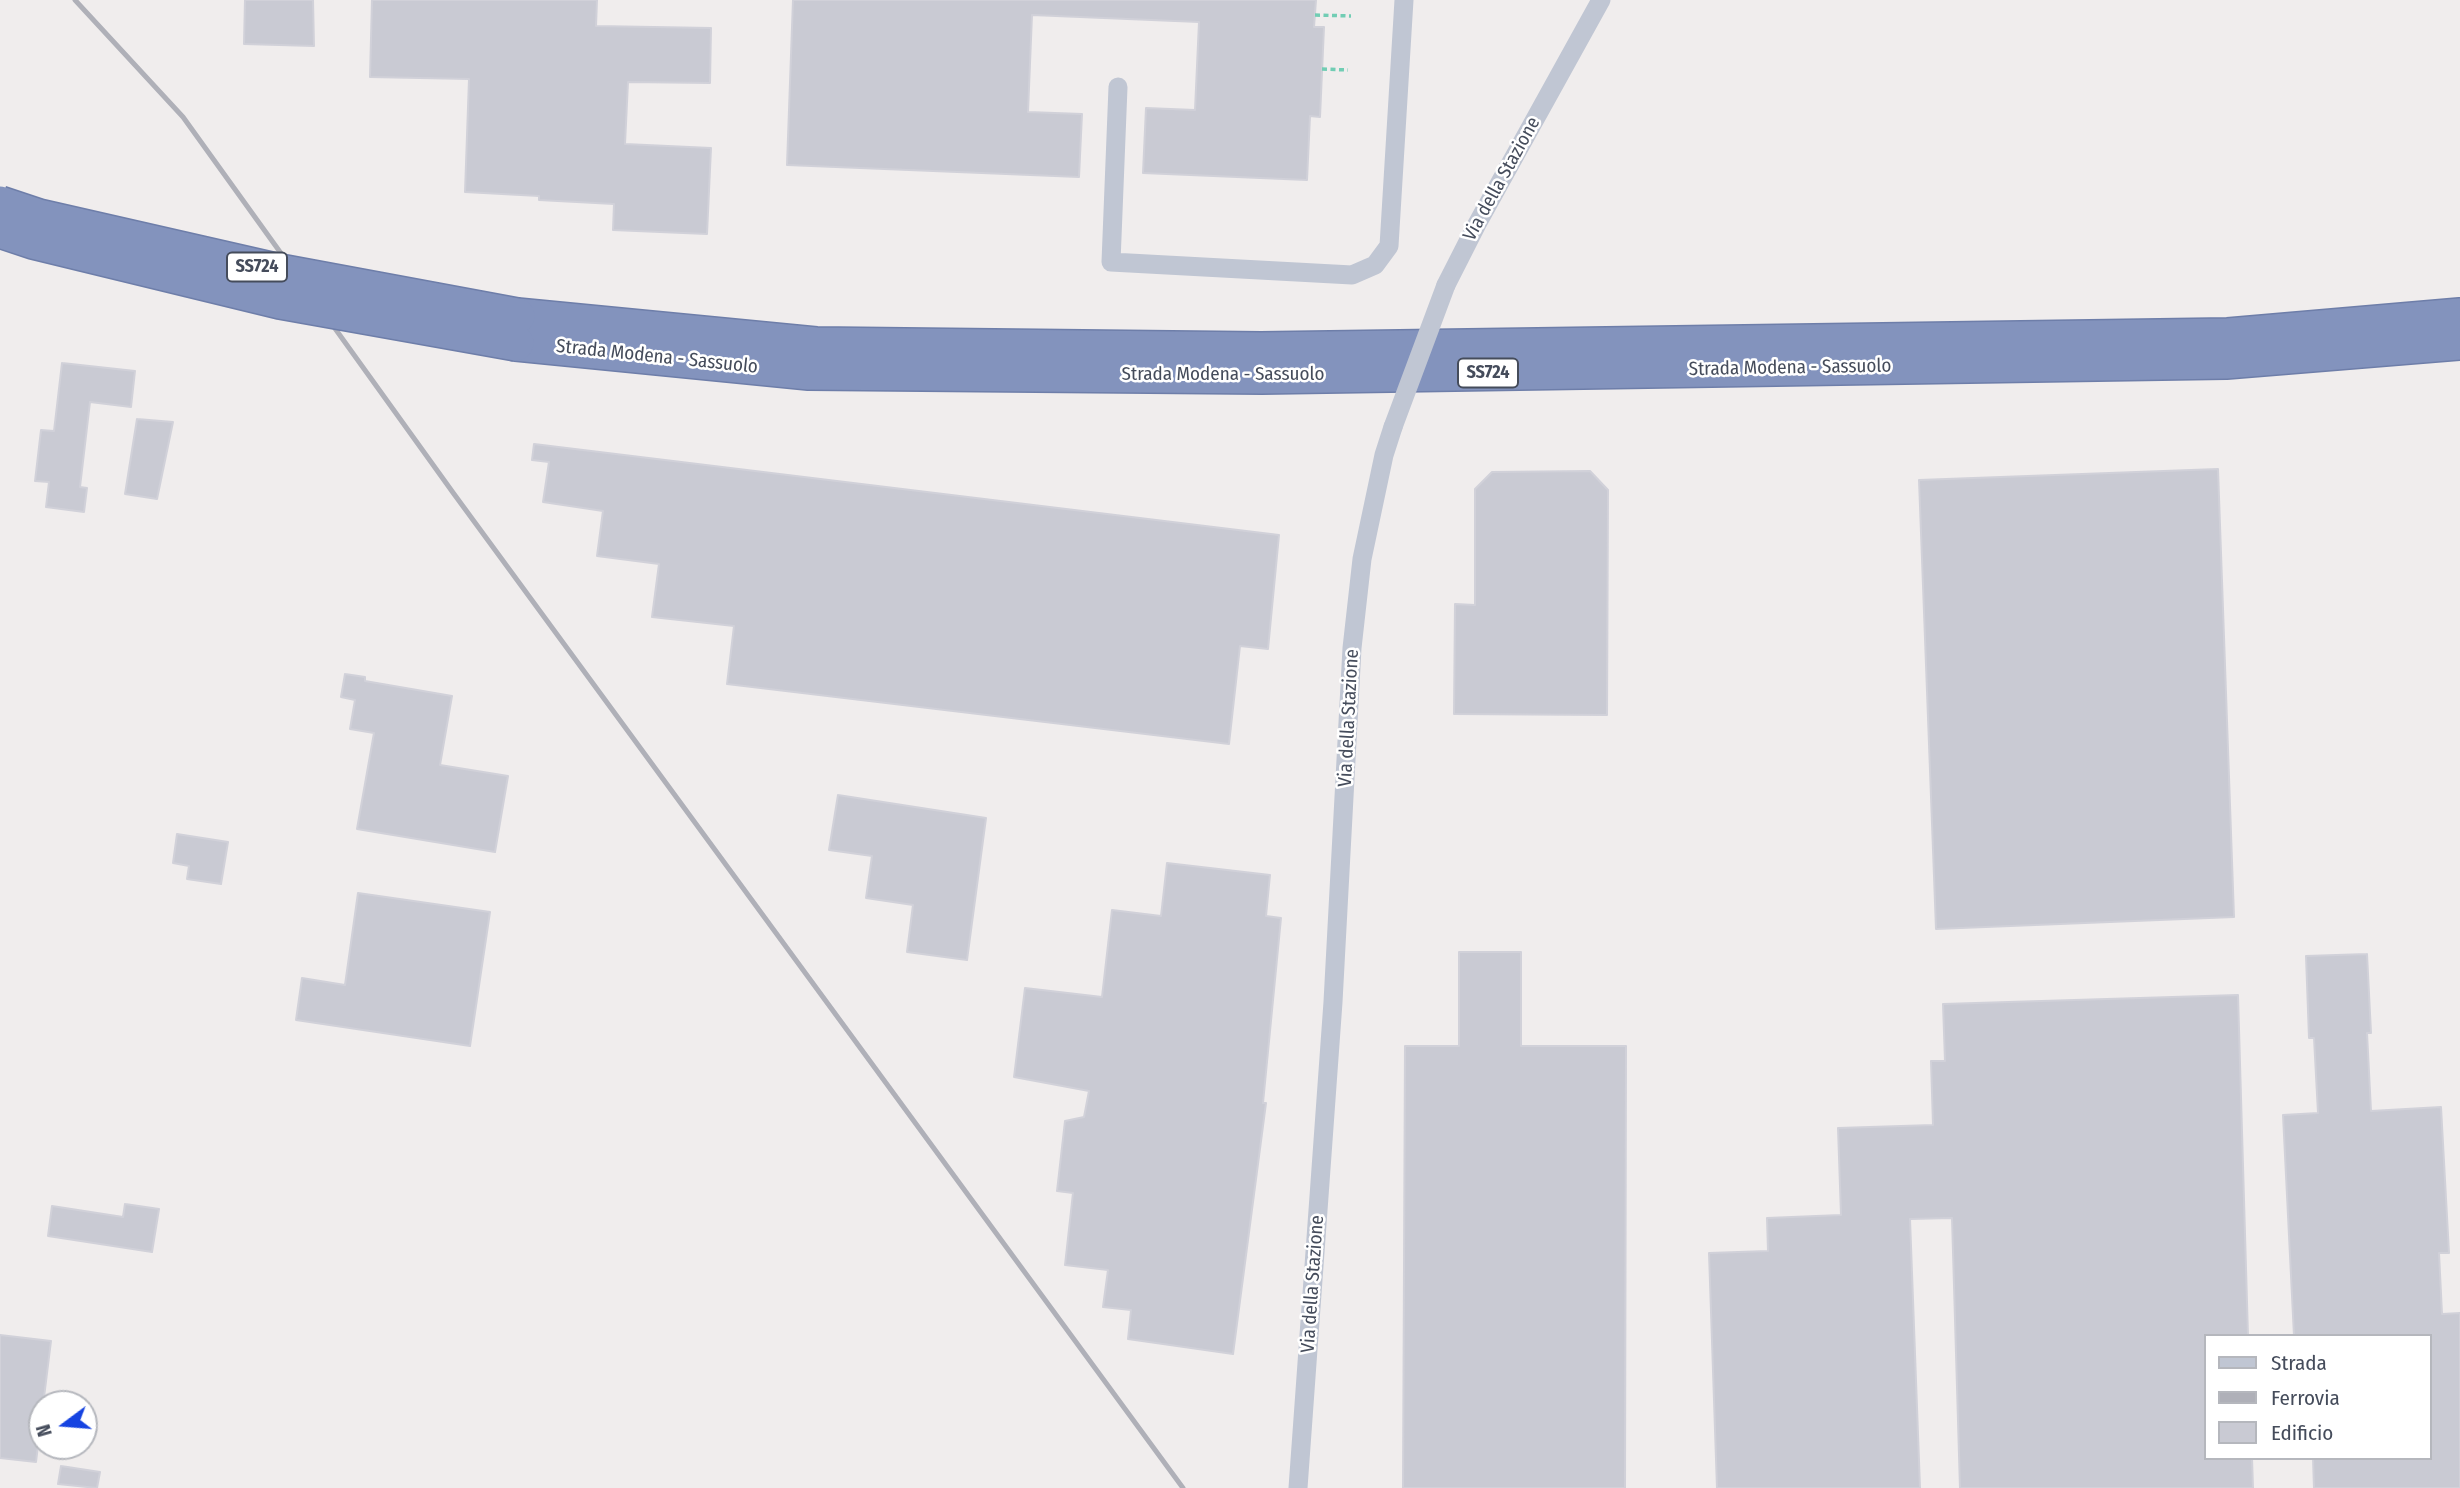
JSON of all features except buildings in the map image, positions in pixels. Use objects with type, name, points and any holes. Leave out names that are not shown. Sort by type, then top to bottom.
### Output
[{"type":"highway","name":"Strada Modena - Sassuolo","points":[[0,204],[39,216],[517,329],[816,345],[1261,350],[2228,336],[2460,316]]},
{"type":"highway","name":"Strada Modena - Sassuolo","points":[[0,230],[33,241],[280,301],[517,329],[809,372],[1262,376],[2226,361],[2460,342]]},
{"type":"street","points":[[1118,87],[1111,262],[1352,275],[1375,265],[1389,246],[1404,0]]},
{"type":"street","name":"Via della Stazione","points":[[1298,1488],[1333,1002],[1352,648],[1363,559],[1384,455],[1446,285],[1601,0]]},
{"type":"path","points":[[1315,15],[1351,16]]},
{"type":"path","points":[[1322,69],[1348,70]]},
{"type":"railway","points":[[75,0],[183,117],[454,494],[1183,1488]]}]
